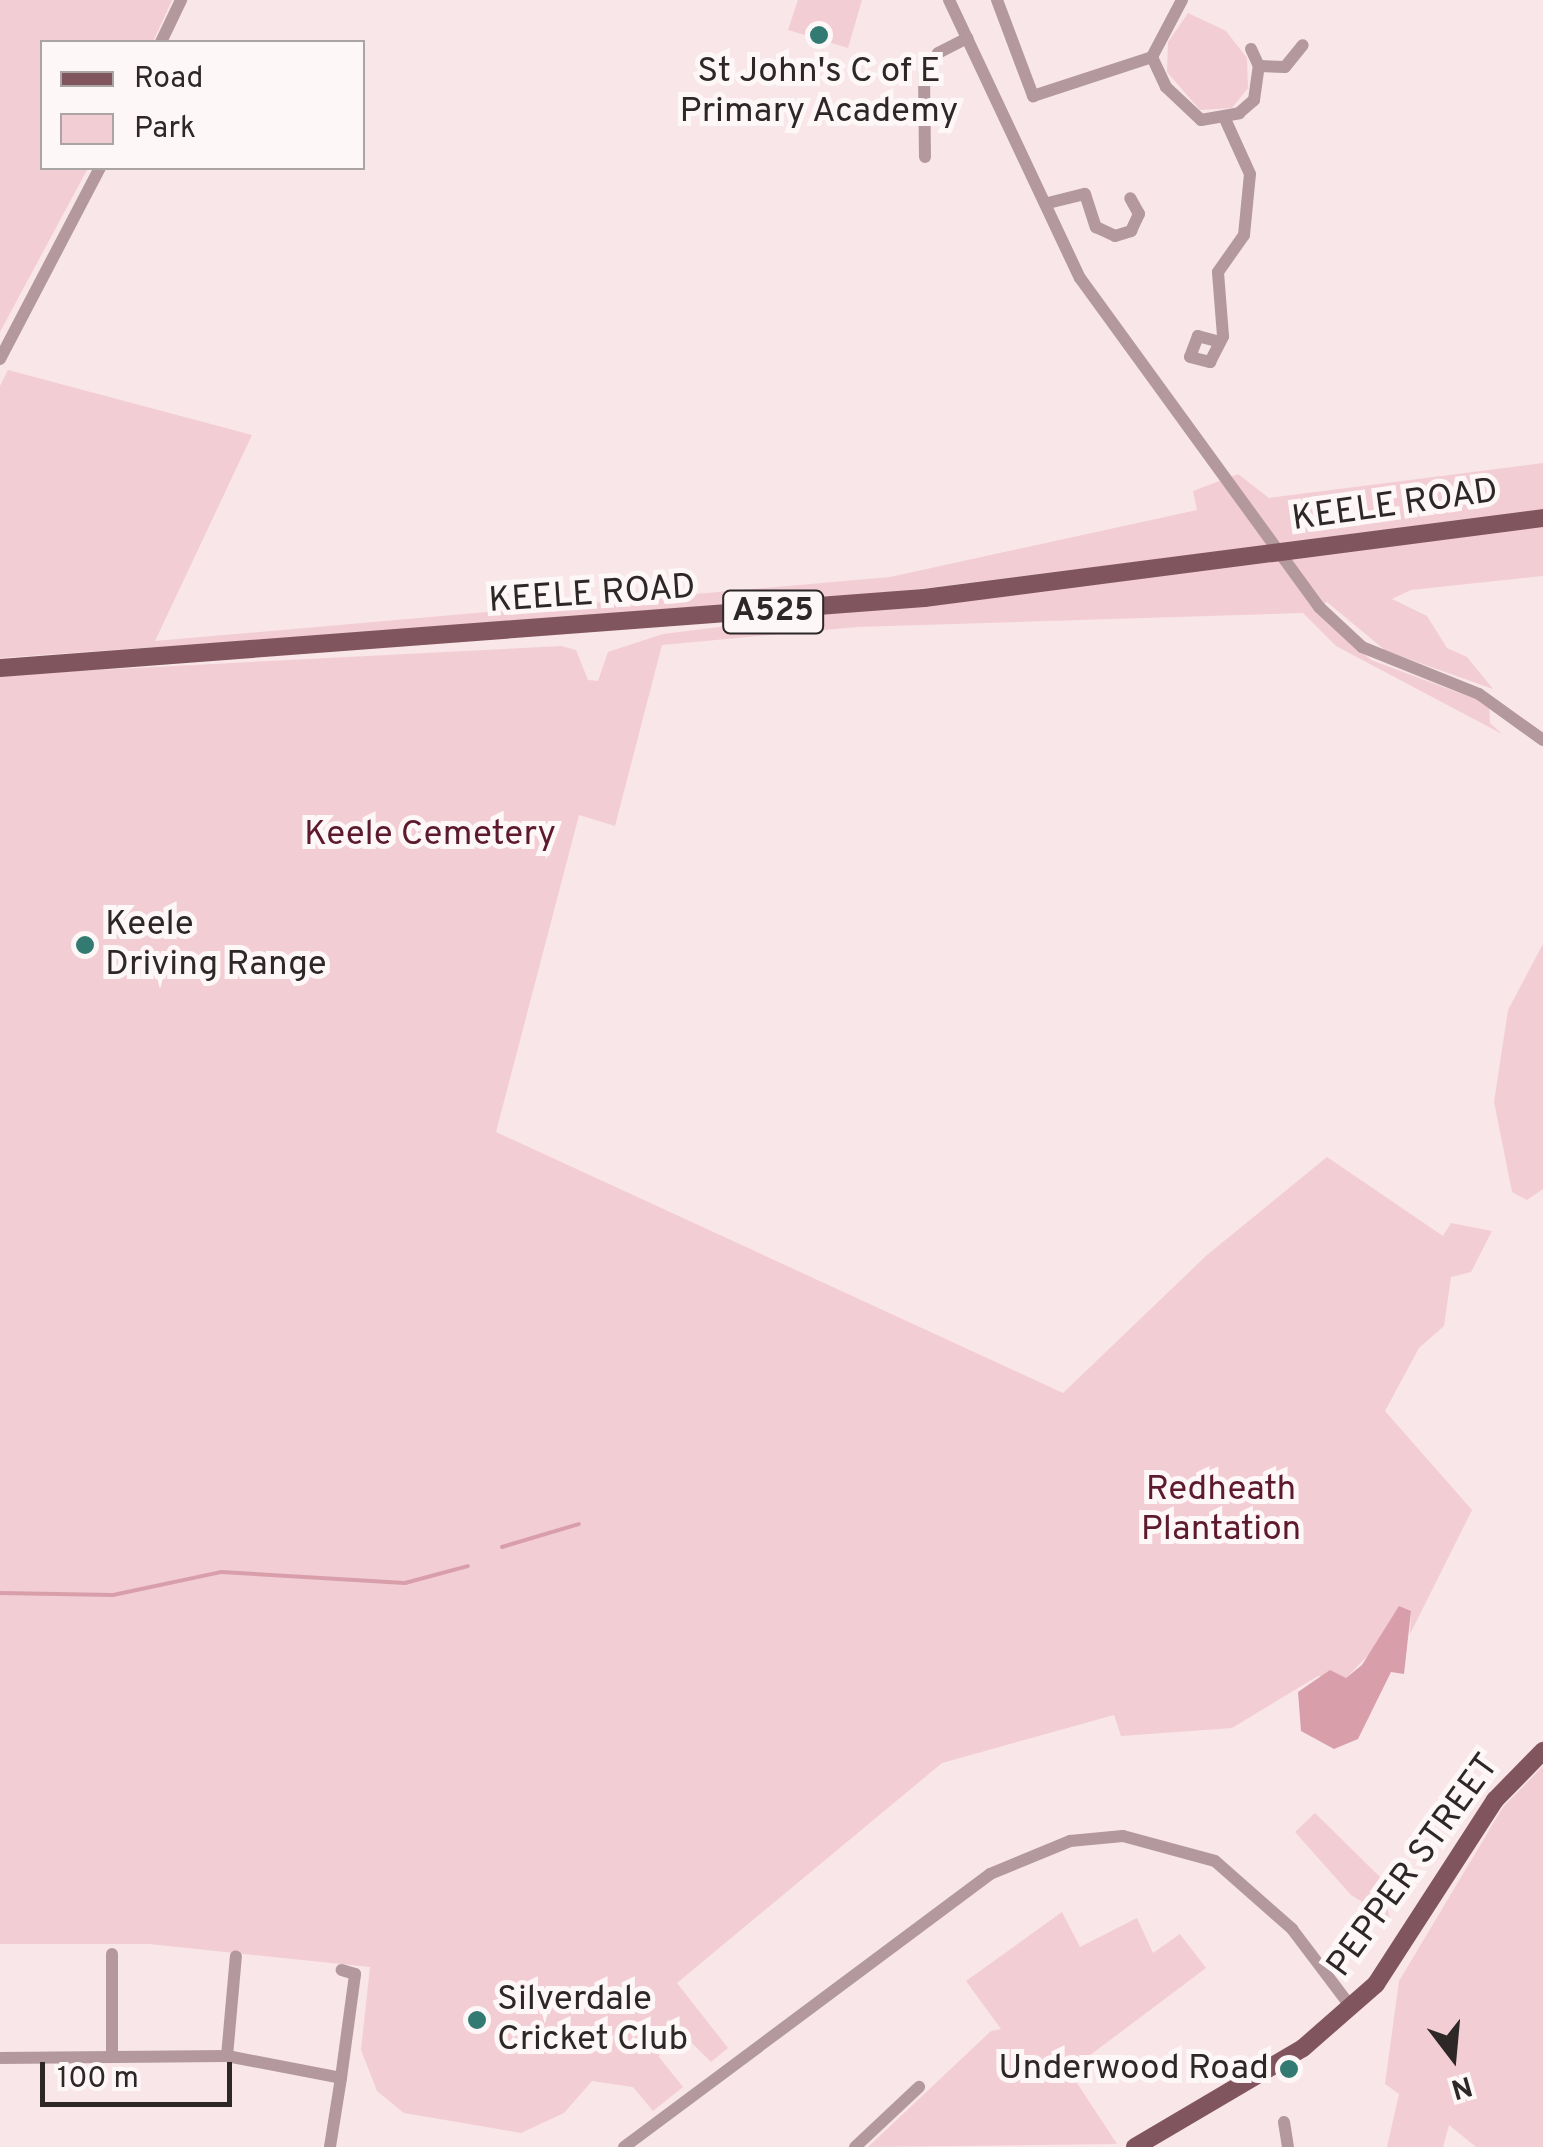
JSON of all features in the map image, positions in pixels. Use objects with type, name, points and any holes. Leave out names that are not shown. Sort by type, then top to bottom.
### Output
[{"type":"main road","name":"KEELE ROAD","points":[[0,668],[905,600],[1543,518]]},
{"type":"main road","name":"PEPPER STREET","points":[[1135,2147],[1303,2048],[1350,2007],[1391,1964],[1495,1800],[1543,1751]]},
{"type":"street","points":[[162,40],[181,0]]},
{"type":"street","points":[[950,0],[1080,278],[1188,433],[1246,499],[1319,607],[1362,647],[1479,694],[1543,740]]},
{"type":"street","points":[[996,0],[1033,96],[1152,57],[1182,0]]},
{"type":"street","points":[[925,157],[924,74],[938,53],[967,38]]},
{"type":"street","points":[[1260,66],[1285,67],[1304,45]]},
{"type":"street","points":[[1226,122],[1254,100],[1260,66],[1251,48]]},
{"type":"street","points":[[1152,57],[1184,108],[1226,122],[1250,174],[1244,234],[1218,272],[1220,342]]},
{"type":"street","points":[[0,358],[99,170]]},
{"type":"street","points":[[1048,203],[1084,194],[1096,227],[1115,236],[1130,231],[1139,214],[1130,198]]},
{"type":"street","points":[[624,2147],[647,2141],[963,1892],[1006,1864],[1070,1841],[1123,1836],[1215,1860],[1292,1929],[1350,2007]]},
{"type":"street","points":[[112,1954],[112,2054]]},
{"type":"street","points":[[227,2056],[236,1956]]},
{"type":"street","points":[[330,2147],[355,1974],[342,1970]]},
{"type":"street","points":[[0,2058],[112,2054],[227,2056],[342,2078]]},
{"type":"street","points":[[855,2147],[902,2092],[918,2087]]},
{"type":"street","points":[[1284,2122],[1288,2147]]},
{"type":"green space","points":[[0,0],[172,0],[154,40],[40,40],[40,170],[87,170],[0,332]]},
{"type":"green space","points":[[798,0],[862,0],[848,48],[788,30]]},
{"type":"green space","points":[[1188,13],[1226,31],[1247,58],[1248,88],[1232,108],[1200,110],[1167,72],[1168,42]]},
{"type":"green space","points":[[8,370],[252,435],[155,641],[890,577],[1197,510],[1193,491],[1238,474],[1269,498],[1543,463],[1543,511],[848,598],[0,658],[0,386]]},
{"type":"green space","points":[[1543,525],[1543,576],[1411,590],[1392,599],[1427,616],[1447,648],[1467,657],[1493,689],[1386,651],[1327,602],[1314,610],[1371,660],[1489,704],[1490,723],[1502,734],[1336,646],[1303,613],[857,627],[662,645],[615,826],[579,815],[496,1132],[1063,1393],[1207,1255],[1327,1157],[1443,1236],[1451,1223],[1492,1231],[1471,1272],[1451,1277],[1444,1326],[1419,1348],[1385,1411],[1472,1510],[1410,1634],[1411,1611],[1346,1678],[1318,1676],[1232,1728],[1121,1736],[1114,1715],[942,1763],[677,1983],[728,2048],[711,2062],[668,2019],[659,2057],[683,2087],[653,2111],[633,2087],[592,2081],[564,2113],[521,2133],[404,2113],[377,2091],[361,2050],[370,1967],[149,1944],[0,1944],[0,675],[561,646],[576,650],[588,680],[598,681],[608,652],[663,634]]},
{"type":"green space","points":[[1543,944],[1543,1189],[1527,1200],[1512,1192],[1494,1102],[1508,1010]]},
{"type":"green space","points":[[1543,1766],[1543,2147],[1476,2147],[1449,2125],[1443,2147],[1387,2147],[1399,2094],[1385,2084],[1399,1981],[1503,1807]]},
{"type":"green space","points":[[1315,1813],[1380,1877],[1390,1919],[1351,1895],[1295,1832]]},
{"type":"green space","points":[[1062,1912],[1080,1947],[1137,1918],[1153,1953],[1180,1934],[1206,1968],[1069,2071],[1117,2144],[868,2147],[991,2031],[1001,2029],[966,1981]]},
{"type":"shaded area","points":[[1399,1606],[1411,1611],[1404,1674],[1391,1672],[1358,1739],[1334,1749],[1301,1731],[1298,1692],[1330,1670],[1346,1678],[1362,1665]]},
{"type":"waterway","points":[[502,1547],[579,1524]]},
{"type":"waterway","points":[[0,1593],[113,1595],[221,1572],[405,1583],[468,1566]]},
{"type":"place","name":"St John's C of E Primary Academy","points":[[819,35]]},
{"type":"place","name":"Keele Driving Range","points":[[85,945]]},
{"type":"place","name":"Silverdale Cricket Club","points":[[477,2020]]},
{"type":"place","name":"Underwood Road","points":[[1289,2069]]},
{"type":"park label","name":"Keele Cemetery","points":[[430,835]]},
{"type":"park label","name":"Redheath Plantation","points":[[1221,1510]]}]
